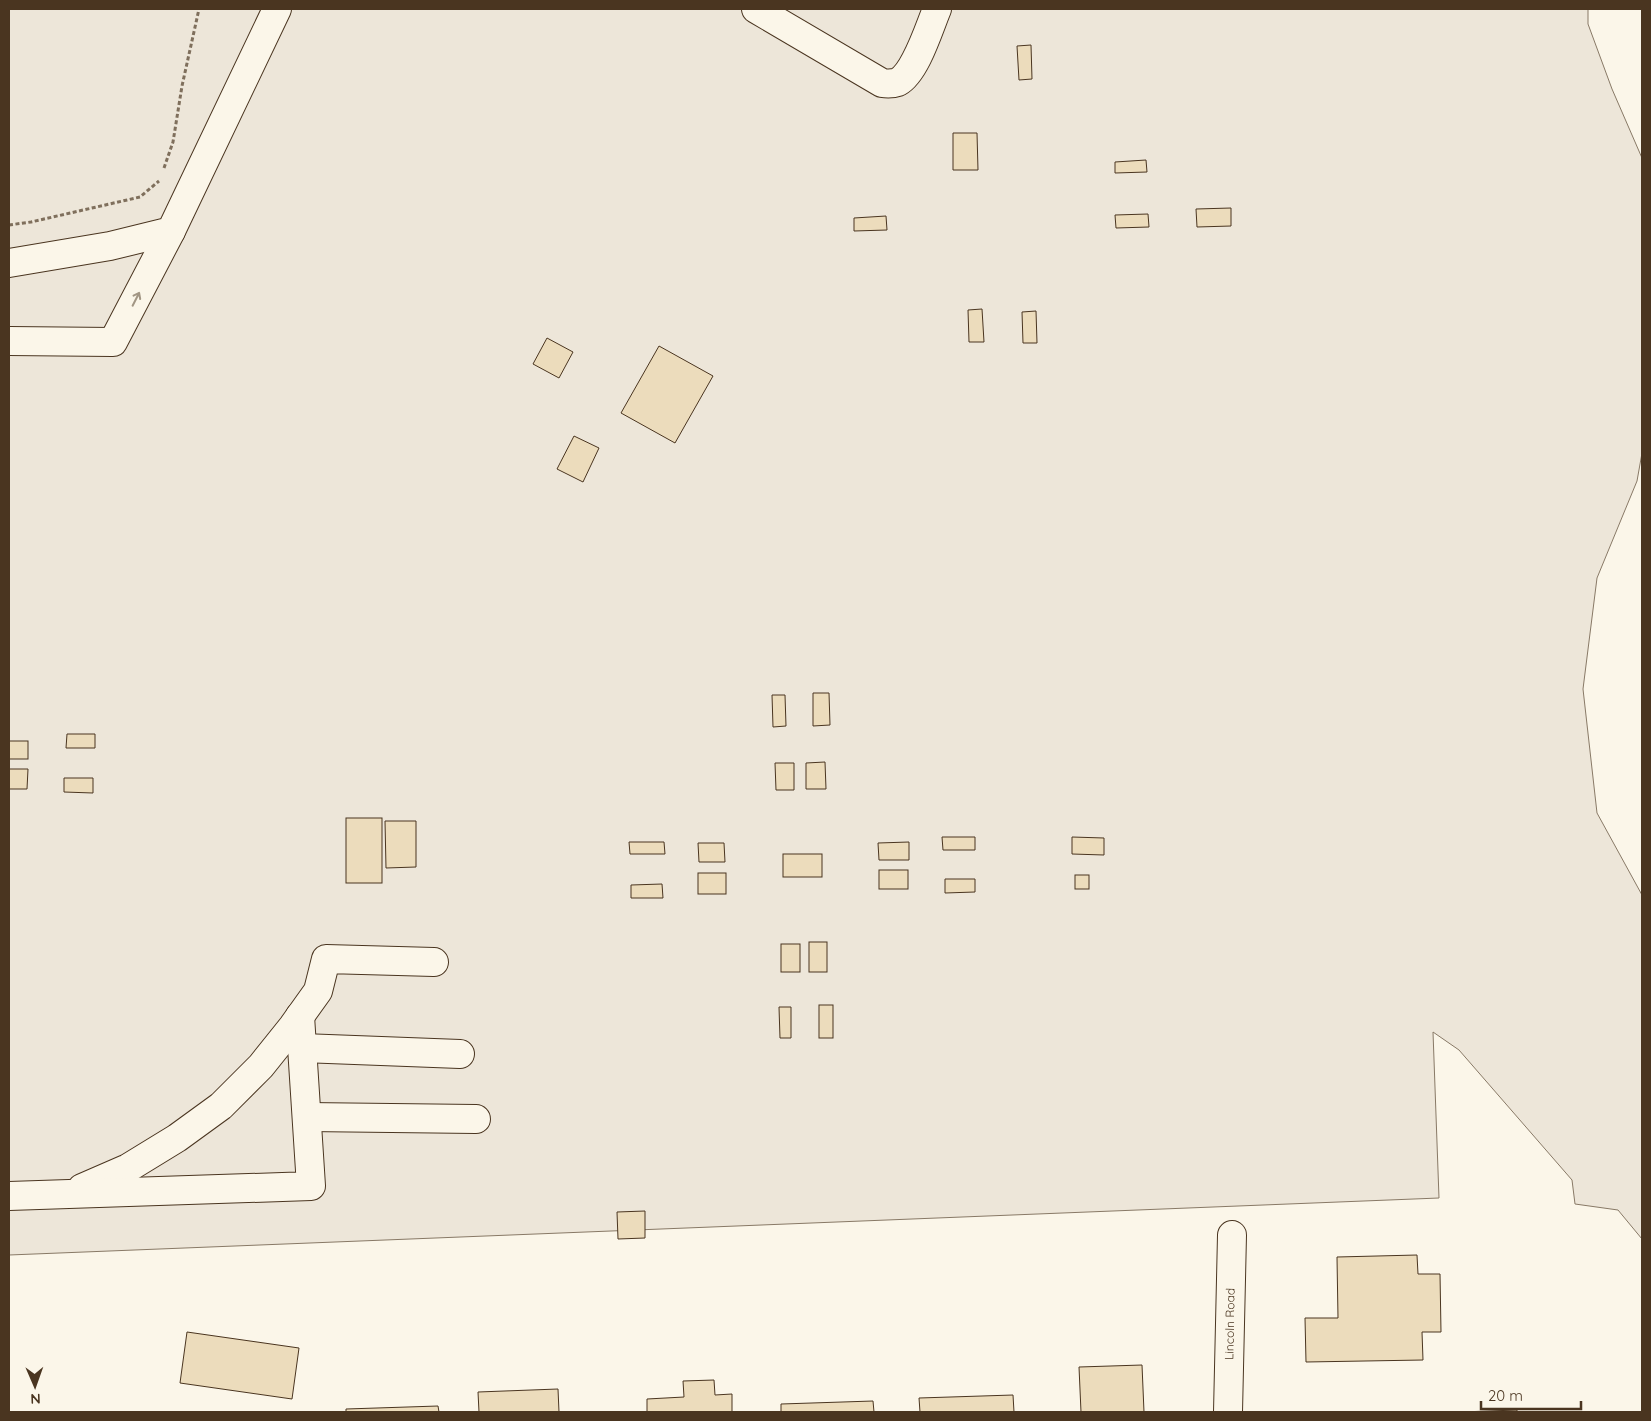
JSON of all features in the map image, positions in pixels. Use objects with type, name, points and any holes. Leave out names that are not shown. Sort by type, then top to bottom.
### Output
[{"type":"street","points":[[9,341],[113,342],[171,231],[277,9]]},
{"type":"street","points":[[756,9],[882,83],[892,84],[900,81],[914,64],[937,9]]},
{"type":"street","points":[[9,263],[110,246],[171,231]]},
{"type":"street","points":[[68,1194],[128,1168],[177,1138],[221,1106],[261,1066],[318,991],[326,959],[434,962]]},
{"type":"street","points":[[9,1196],[311,1186],[300,1016]]},
{"type":"street","points":[[302,1048],[460,1054]]},
{"type":"street","points":[[307,1117],[476,1119]]},
{"type":"street","name":"Lincoln Road","points":[[1228,1412],[1232,1235]]},
{"type":"path","points":[[163,172],[173,142],[182,86],[199,9]]},
{"type":"path","points":[[9,225],[31,222],[140,196],[160,180]]},
{"type":"shaded area","points":[[9,9],[1588,9],[1588,24],[1612,89],[1642,158],[1642,453],[1637,481],[1597,578],[1583,689],[1597,813],[1642,895],[1642,1239],[1618,1210],[1575,1204],[1572,1180],[1459,1050],[1433,1032],[1439,1198],[9,1255]]},
{"type":"building","points":[[1031,45],[1032,79],[1019,80],[1017,46]]},
{"type":"building","points":[[953,133],[977,133],[978,170],[953,170]]},
{"type":"building","points":[[1146,160],[1147,172],[1115,173],[1115,162]]},
{"type":"building","points":[[1231,208],[1231,226],[1197,227],[1196,209]]},
{"type":"building","points":[[1148,214],[1149,227],[1116,228],[1115,215]]},
{"type":"building","points":[[886,216],[887,230],[854,231],[854,218]]},
{"type":"building","points":[[982,309],[984,342],[969,342],[968,310]]},
{"type":"building","points":[[1036,311],[1037,343],[1023,343],[1022,312]]},
{"type":"building","points":[[547,338],[573,352],[559,378],[533,364]]},
{"type":"building","points":[[659,346],[713,376],[675,443],[621,413]]},
{"type":"building","points":[[574,436],[599,448],[583,482],[557,469]]},
{"type":"building","points":[[813,693],[829,693],[830,725],[813,726]]},
{"type":"building","points":[[772,695],[785,695],[786,726],[773,727]]},
{"type":"building","points":[[67,734],[95,734],[95,748],[66,748]]},
{"type":"building","points":[[9,741],[28,741],[28,759],[9,759]]},
{"type":"building","points":[[825,762],[826,789],[806,789],[806,763]]},
{"type":"building","points":[[775,763],[794,763],[794,790],[776,790]]},
{"type":"building","points":[[9,769],[28,769],[27,789],[9,789]]},
{"type":"building","points":[[64,778],[93,778],[93,793],[64,792]]},
{"type":"building","points":[[346,818],[382,818],[382,883],[346,883]]},
{"type":"building","points":[[385,821],[416,821],[416,867],[386,868]]},
{"type":"building","points":[[942,837],[975,837],[975,850],[943,850]]},
{"type":"building","points":[[1072,837],[1104,838],[1104,855],[1072,854]]},
{"type":"building","points":[[629,842],[664,842],[665,854],[630,854]]},
{"type":"building","points":[[909,842],[909,860],[879,860],[878,843]]},
{"type":"building","points":[[698,843],[724,843],[725,862],[699,862]]},
{"type":"building","points":[[783,854],[822,854],[822,877],[783,877]]},
{"type":"building","points":[[879,870],[908,870],[908,889],[879,889]]},
{"type":"building","points":[[698,873],[726,873],[726,894],[698,894]]},
{"type":"building","points":[[1075,875],[1089,875],[1089,889],[1075,889]]},
{"type":"building","points":[[945,879],[975,879],[975,892],[945,893]]},
{"type":"building","points":[[662,884],[663,898],[631,898],[631,885]]},
{"type":"building","points":[[809,942],[827,942],[827,972],[809,972]]},
{"type":"building","points":[[781,944],[800,944],[800,972],[781,972]]},
{"type":"building","points":[[819,1005],[833,1005],[833,1038],[819,1038]]},
{"type":"building","points":[[779,1007],[791,1007],[791,1038],[780,1038]]},
{"type":"building","points":[[645,1211],[645,1238],[618,1239],[617,1212]]},
{"type":"building","points":[[1417,1255],[1418,1274],[1440,1274],[1441,1332],[1422,1332],[1423,1360],[1306,1362],[1305,1318],[1338,1318],[1337,1257]]},
{"type":"building","points":[[187,1332],[299,1348],[292,1399],[180,1383]]},
{"type":"building","points":[[1142,1365],[1144,1412],[1081,1412],[1079,1367]]},
{"type":"building","points":[[714,1380],[715,1395],[732,1394],[732,1412],[647,1412],[647,1399],[684,1397],[683,1381]]},
{"type":"building","points":[[558,1389],[559,1412],[479,1412],[478,1392]]},
{"type":"building","points":[[1013,1395],[1014,1412],[920,1412],[919,1398]]},
{"type":"building","points":[[873,1401],[874,1412],[781,1412],[781,1404]]},
{"type":"building","points":[[438,1406],[439,1412],[346,1412],[346,1409]]},
{"type":"building","points":[[1517,1410],[1517,1412],[1461,1412]]}]
